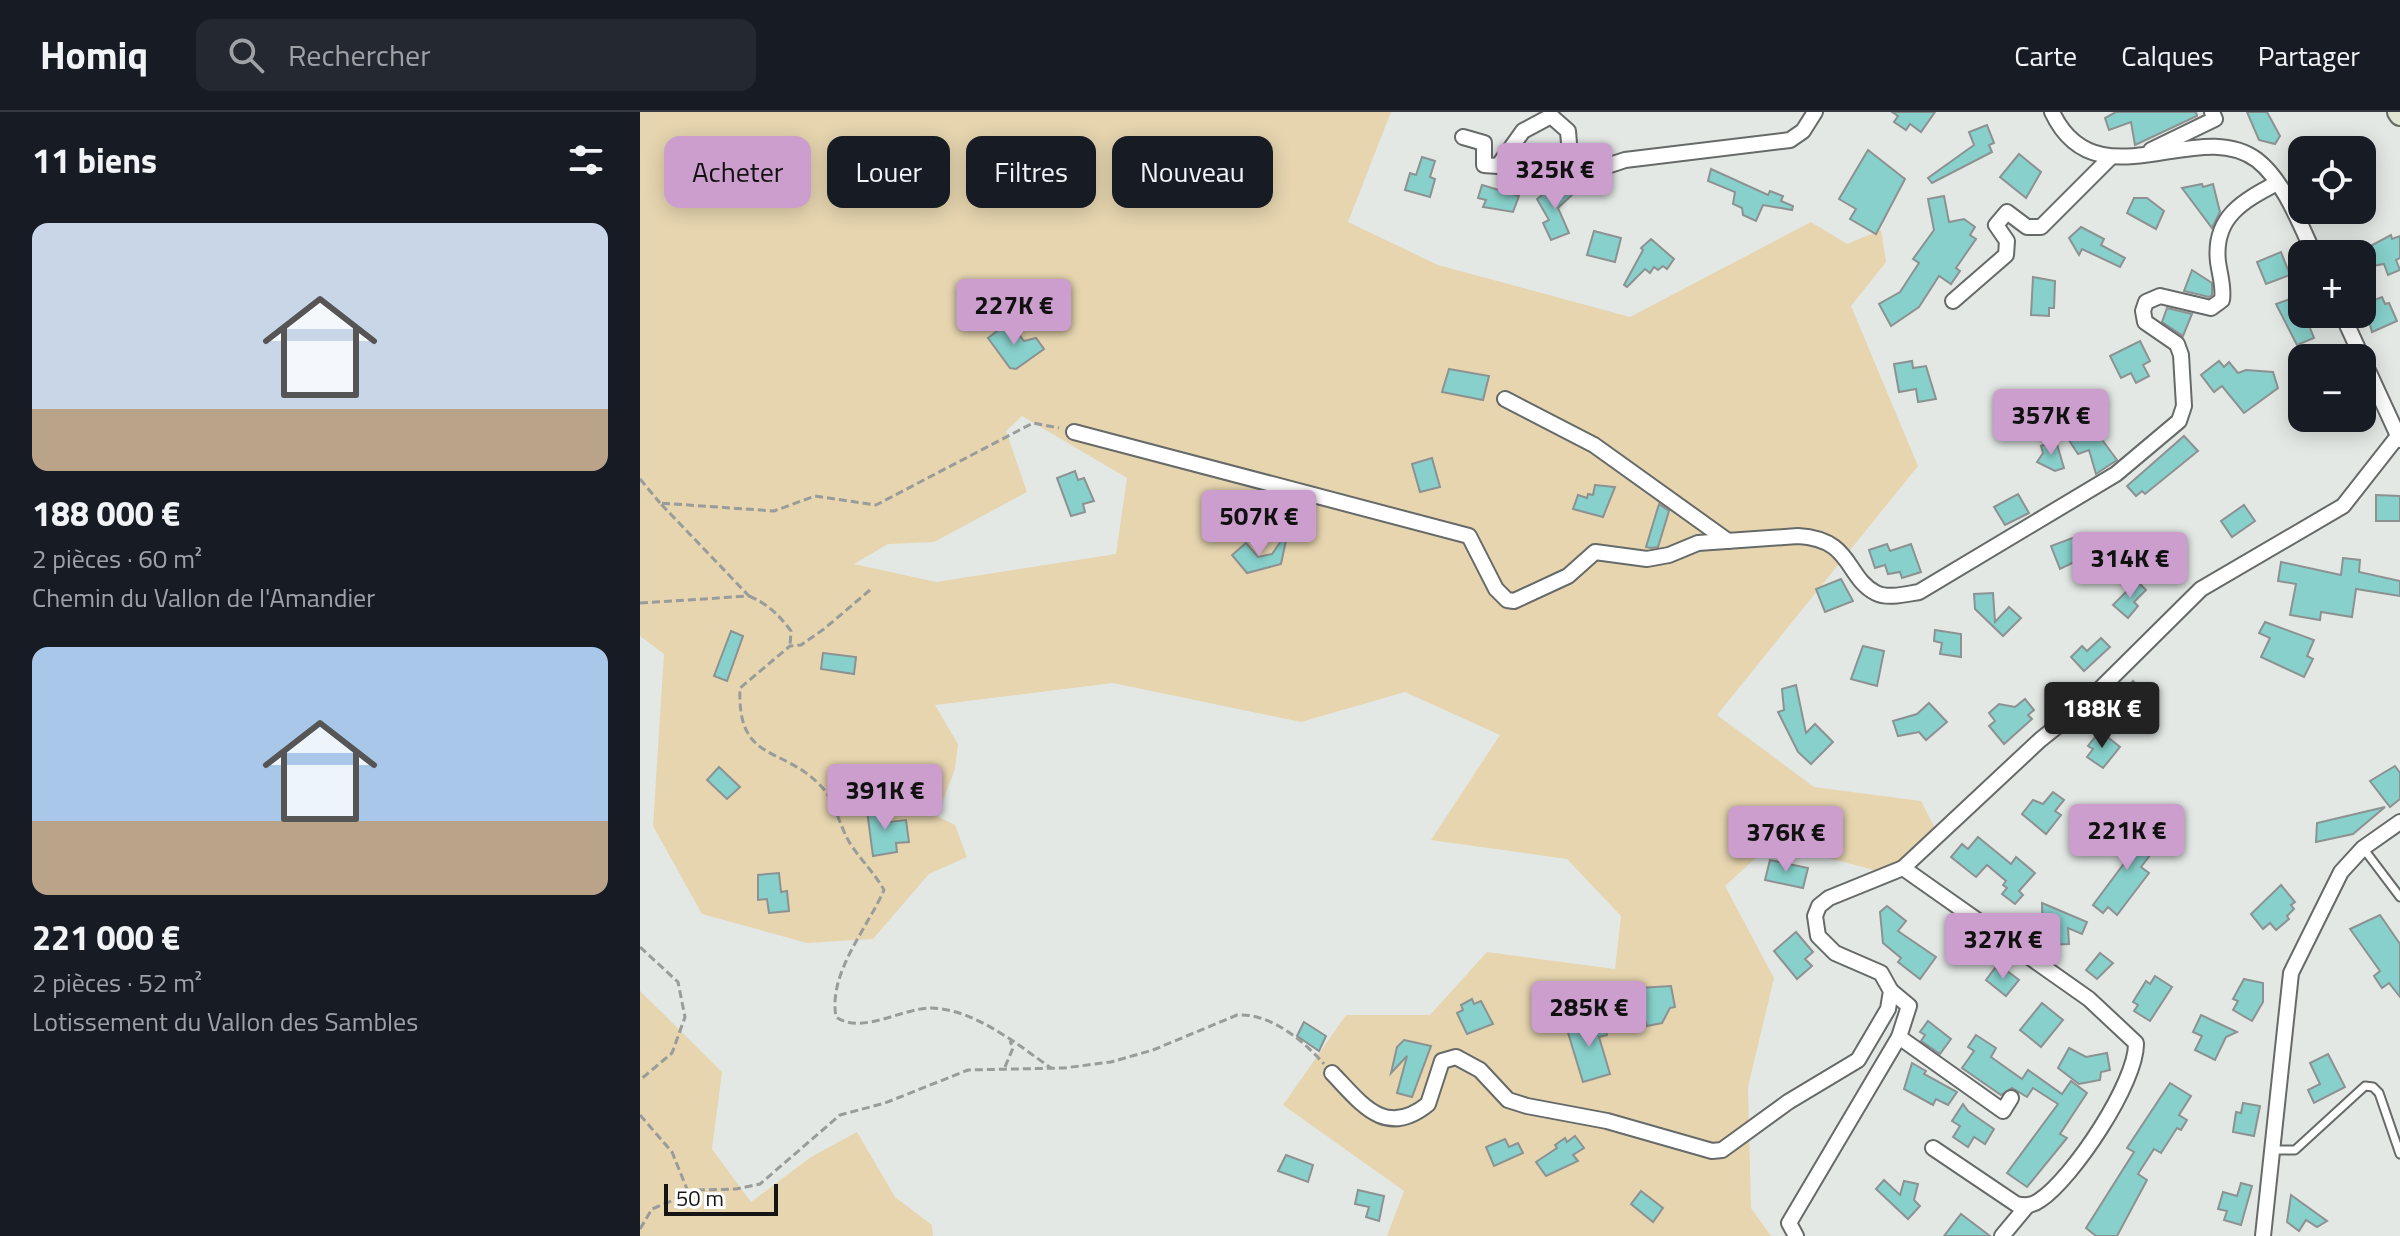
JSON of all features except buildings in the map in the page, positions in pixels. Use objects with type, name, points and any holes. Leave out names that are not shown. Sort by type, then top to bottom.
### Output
[{"type":"street","points":[[1463,137],[1484,143],[1484,165],[1498,166],[1523,131],[1551,116],[1568,131],[1571,168],[1595,170],[1625,160],[1790,140],[1803,131],[1815,112]]},
{"type":"street","points":[[2052,112],[2070,138],[2111,157],[2136,157],[2218,145],[2238,149],[2256,159],[2277,183],[2307,240]]},
{"type":"street","points":[[2136,157],[2205,127],[2215,119],[2212,112]]},
{"type":"street","points":[[1953,301],[2006,255],[2007,241],[1996,225],[2007,212],[2027,227],[2041,227],[2111,157]]},
{"type":"street","points":[[1074,432],[1469,536],[1496,589],[1507,600],[1514,601],[1568,576],[1595,552],[1647,559],[1669,555],[1698,543],[1813,537],[1835,547],[1876,593],[1893,596],[1919,592],[2116,474],[2179,421],[2184,406],[2181,355],[2177,344],[2145,322],[2146,302],[2160,296],[2211,308],[2222,300],[2219,239],[2227,216],[2239,203],[2277,183]]},
{"type":"street","points":[[1796,1236],[1789,1223],[1899,1037],[1909,1006],[1891,991],[1881,973],[1824,945],[1818,936],[1815,916],[1819,906],[1829,898],[1903,868],[2040,740],[2085,704],[2201,589],[2343,506],[2399,438],[2348,328]]},
{"type":"street","points":[[1505,399],[1594,445],[1728,541]]},
{"type":"street","points":[[2263,1236],[2291,973],[2341,872],[2363,848],[2400,822]]},
{"type":"street","points":[[1903,868],[2089,999],[2126,1030],[2136,1043],[2137,1057],[2096,1133],[2053,1188],[2039,1201],[2027,1206],[2002,1236]]},
{"type":"street","points":[[1332,1073],[1369,1111],[1383,1117],[1405,1118],[1428,1104],[1442,1061],[1456,1057],[1480,1070],[1508,1100],[1607,1121],[1712,1151],[1722,1150],[1788,1102],[1858,1060],[1888,1009],[1891,991]]},
{"type":"street","points":[[1899,1037],[2003,1111],[2011,1098]]},
{"type":"street","points":[[1933,1148],[2016,1204],[2027,1206]]},
{"type":"lane","points":[[2363,848],[2400,897]]},
{"type":"lane","points":[[2274,1150],[2295,1150],[2365,1086],[2373,1087],[2379,1093],[2400,1154]]},
{"type":"path","points":[[660,503],[774,511],[815,496],[876,505],[1033,423],[1074,432]]},
{"type":"path","points":[[640,479],[749,596]]},
{"type":"path","points":[[870,590],[824,629],[801,645],[790,646],[740,688],[739,715],[751,738],[767,755],[796,768],[820,784],[852,845],[884,890],[842,972],[833,1003],[836,1017],[844,1023],[857,1023],[933,1008],[976,1022],[1008,1038],[1051,1068]]},
{"type":"path","points":[[640,603],[749,596],[767,603],[791,631],[790,646]]},
{"type":"path","points":[[640,947],[678,982],[685,1017],[672,1053],[640,1080]]},
{"type":"path","points":[[640,1229],[652,1209],[689,1194],[760,1184],[840,1115],[885,1103],[968,1070],[1051,1068],[1111,1062],[1153,1050],[1237,1015],[1252,1014],[1264,1017],[1286,1032],[1332,1073]]},
{"type":"path","points":[[1005,1069],[1013,1048],[1008,1038]]},
{"type":"path","points":[[640,1115],[672,1152],[689,1194]]},
{"type":"shaded area","points":[[640,112],[1391,112],[1348,222],[1438,265],[1630,317],[1811,222],[1847,244],[1881,230],[1886,262],[1851,306],[1918,466],[1717,715],[1814,787],[1921,801],[1938,834],[1885,873],[1772,843],[1725,886],[1774,978],[1748,1087],[1751,1208],[1771,1236],[1387,1236],[1404,1191],[1283,1105],[1346,1015],[1430,1015],[1487,952],[1615,969],[1621,916],[1567,859],[1431,840],[1500,735],[1405,692],[1301,722],[1113,683],[935,705],[958,744],[955,769],[937,816],[955,825],[967,857],[929,874],[873,939],[807,943],[702,914],[653,826],[664,654],[640,636]],"holes":[[[1022,416],[1127,478],[1116,554],[936,582],[854,564],[888,544],[934,542],[1027,492],[1006,431]]]},
{"type":"shaded area","points":[[640,991],[722,1072],[712,1149],[751,1202],[811,1157],[857,1132],[895,1197],[932,1225],[933,1236],[640,1236]]}]
